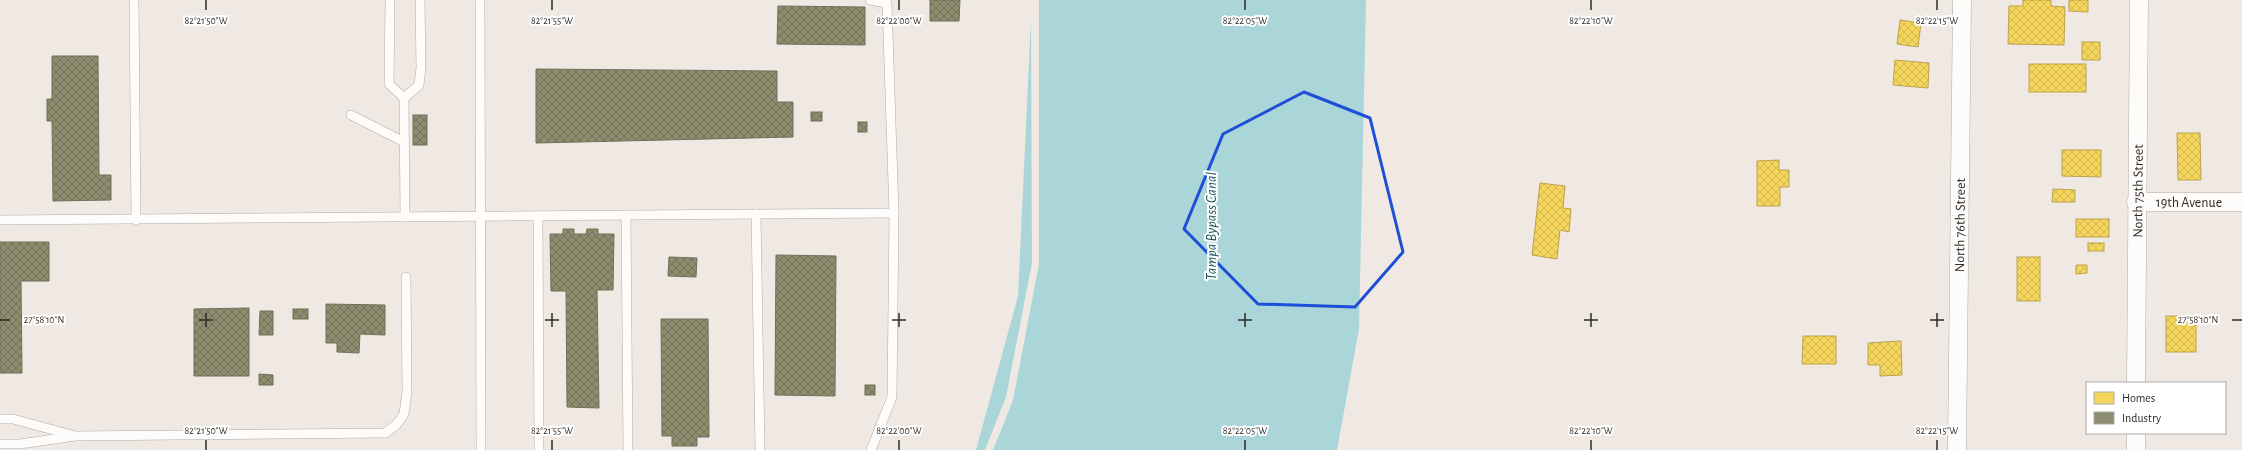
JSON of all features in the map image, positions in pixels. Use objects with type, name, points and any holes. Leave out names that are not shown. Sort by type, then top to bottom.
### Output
[{"type":"street","name":"North 76th Street","points":[[1957,450],[1962,0]]},
{"type":"street","name":"North 75th Street","points":[[2136,382],[2136,202],[2139,0]]},
{"type":"street","name":"19th Avenue","points":[[2136,202],[2242,202]]},
{"type":"street","points":[[2136,434],[2136,450]]},
{"type":"lane","points":[[134,0],[136,220]]},
{"type":"lane","points":[[390,0],[389,84],[404,98],[405,217]]},
{"type":"lane","points":[[404,98],[419,85],[421,68],[420,0]]},
{"type":"lane","points":[[480,0],[481,450]]},
{"type":"lane","points":[[870,0],[887,3],[894,213],[892,397],[871,450]]},
{"type":"lane","points":[[351,115],[404,142]]},
{"type":"lane","points":[[0,220],[894,213]]},
{"type":"lane","points":[[756,214],[760,450]]},
{"type":"lane","points":[[626,215],[628,450]]},
{"type":"lane","points":[[538,216],[539,450]]},
{"type":"lane","points":[[0,444],[20,444],[75,436],[385,433],[396,425],[404,414],[407,392],[406,276]]},
{"type":"lane","points":[[0,419],[13,419],[75,436]]},
{"type":"highlighted area","points":[[1304,92],[1370,118],[1403,252],[1355,307],[1258,304],[1184,229],[1223,134]]},
{"type":"water","name":"Tampa Bypass Canal","points":[[1039,0],[1366,0],[1359,329],[1337,450],[993,450],[1013,400],[1039,264]]},
{"type":"water","points":[[1031,18],[1032,263],[1006,397],[985,450],[976,450],[1018,296]]},
{"type":"building: Homes","points":[[2023,0],[2051,0],[2051,6],[2065,7],[2064,45],[2008,44],[2009,6],[2023,6]]},
{"type":"building: Homes","points":[[2069,0],[2088,0],[2088,12],[2069,11]]},
{"type":"building: Homes","points":[[1900,20],[1921,23],[1918,47],[1897,44]]},
{"type":"building: Homes","points":[[2082,42],[2100,42],[2100,60],[2082,60]]},
{"type":"building: Homes","points":[[1895,60],[1929,63],[1928,88],[1893,85]]},
{"type":"building: Homes","points":[[2029,64],[2086,64],[2086,92],[2029,92]]},
{"type":"building: Homes","points":[[2177,133],[2200,133],[2201,180],[2178,180]]},
{"type":"building: Homes","points":[[2062,150],[2101,150],[2101,177],[2062,176]]},
{"type":"building: Homes","points":[[1779,160],[1779,170],[1789,170],[1789,187],[1780,187],[1780,206],[1757,206],[1757,161]]},
{"type":"building: Homes","points":[[1540,183],[1565,186],[1563,208],[1571,209],[1569,232],[1560,230],[1557,259],[1532,255]]},
{"type":"building: Homes","points":[[2053,189],[2075,190],[2075,202],[2052,202]]},
{"type":"building: Homes","points":[[2076,219],[2109,219],[2109,237],[2076,237]]},
{"type":"building: Homes","points":[[2088,243],[2104,243],[2104,251],[2088,251]]},
{"type":"building: Homes","points":[[2017,257],[2040,257],[2040,301],[2017,301]]},
{"type":"building: Homes","points":[[2076,265],[2087,265],[2087,273],[2076,274]]},
{"type":"building: Homes","points":[[2166,316],[2196,316],[2196,352],[2166,352]]},
{"type":"building: Homes","points":[[1803,336],[1836,336],[1836,364],[1802,364]]},
{"type":"building: Homes","points":[[1901,341],[1902,375],[1880,376],[1880,365],[1868,365],[1868,343]]},
{"type":"building: Industry","points":[[930,0],[960,0],[959,21],[930,21]]},
{"type":"building: Industry","points":[[778,6],[865,7],[865,45],[777,44]]},
{"type":"building: Industry","points":[[52,56],[98,56],[99,175],[111,175],[111,200],[53,201],[52,121],[47,121],[47,99],[52,99]]},
{"type":"building: Industry","points":[[536,69],[777,71],[777,102],[793,102],[793,137],[536,143]]},
{"type":"building: Industry","points":[[811,112],[822,112],[822,121],[811,121]]},
{"type":"building: Industry","points":[[413,115],[427,115],[427,145],[413,145]]},
{"type":"building: Industry","points":[[858,122],[867,122],[867,132],[858,132]]},
{"type":"building: Industry","points":[[563,229],[574,229],[574,234],[586,234],[587,229],[598,229],[598,234],[614,234],[613,290],[597,290],[599,408],[567,407],[566,291],[551,291],[550,234],[563,234]]},
{"type":"building: Industry","points":[[0,242],[49,242],[49,281],[21,281],[22,373],[0,373]]},
{"type":"building: Industry","points":[[776,255],[836,256],[835,396],[775,395]]},
{"type":"building: Industry","points":[[669,257],[697,258],[696,277],[668,276]]},
{"type":"building: Industry","points":[[326,304],[385,305],[385,335],[360,334],[359,353],[337,352],[337,343],[326,343]]},
{"type":"building: Industry","points":[[249,308],[249,376],[194,376],[194,309]]},
{"type":"building: Industry","points":[[293,309],[308,309],[308,319],[293,319]]},
{"type":"building: Industry","points":[[260,311],[273,311],[273,335],[259,335]]},
{"type":"building: Industry","points":[[661,319],[708,319],[709,437],[697,437],[697,446],[672,446],[672,436],[662,436]]},
{"type":"building: Industry","points":[[259,374],[273,375],[273,385],[259,385]]},
{"type":"building: Industry","points":[[865,385],[875,385],[875,395],[865,395]]}]
